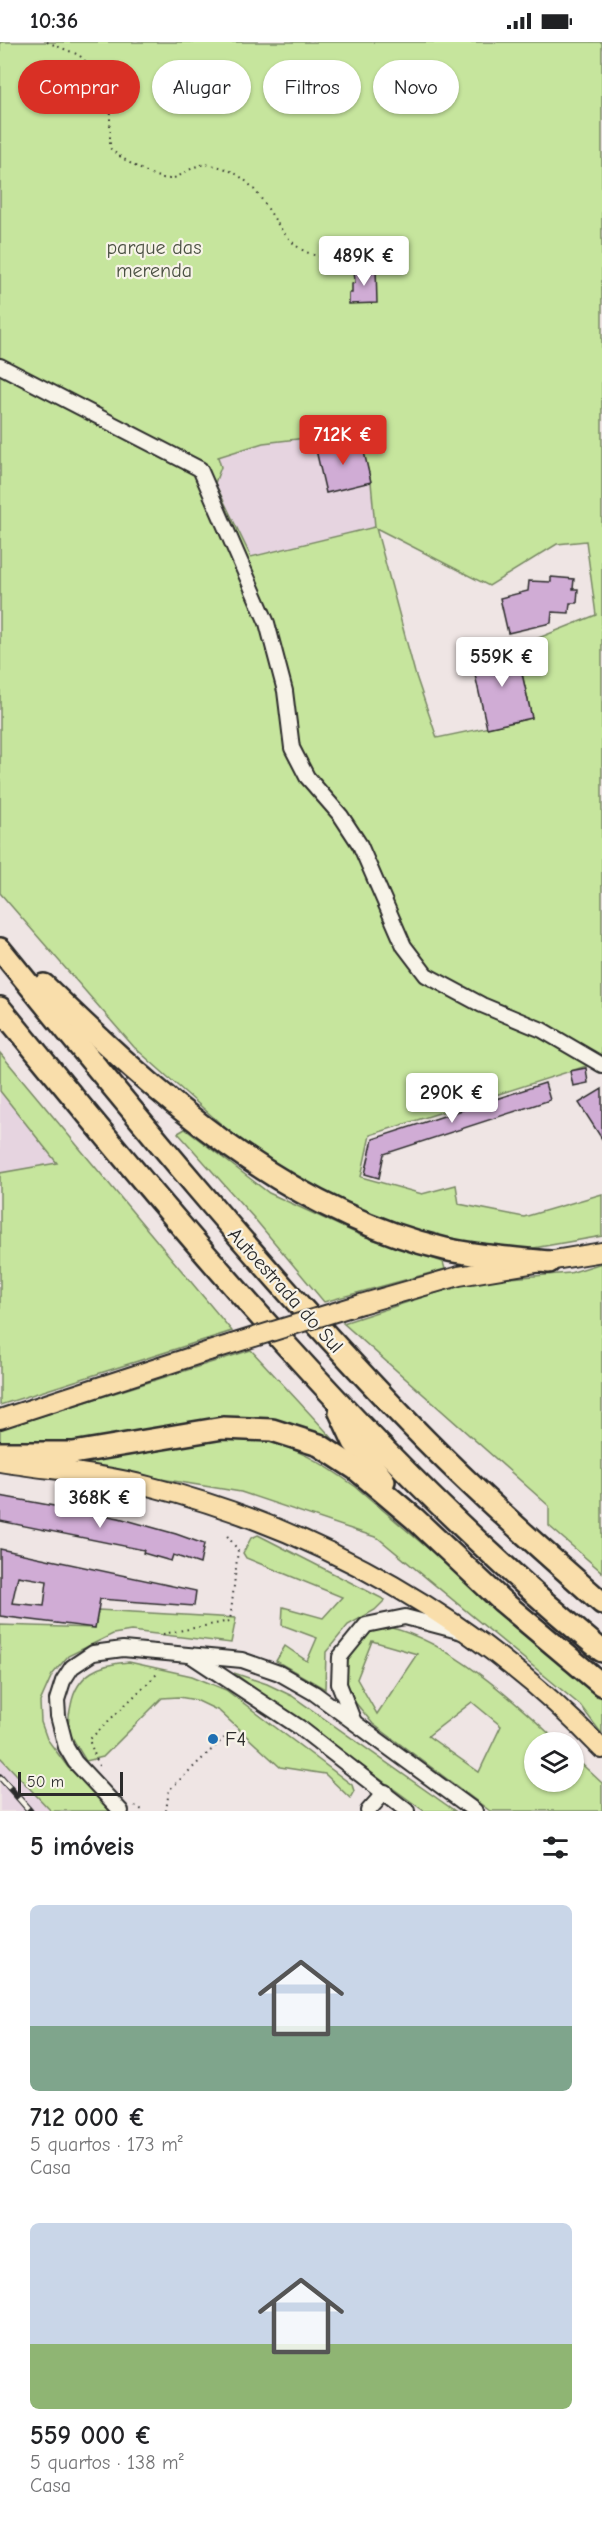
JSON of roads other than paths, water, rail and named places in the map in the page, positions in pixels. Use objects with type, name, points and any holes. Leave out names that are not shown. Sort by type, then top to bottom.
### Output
[{"type":"highway","points":[[0,941],[96,1036],[154,1087],[217,1138],[292,1186],[320,1202],[412,1240],[447,1250],[549,1262]]},
{"type":"highway","name":"Autoestrada do Sul","points":[[0,949],[204,1197],[352,1363],[444,1458],[602,1603]]},
{"type":"highway","name":"Autoestrada do Sul","points":[[0,1008],[135,1173],[253,1310],[332,1396],[454,1520],[602,1651]]},
{"type":"highway","points":[[332,1396],[354,1442],[415,1519]]},
{"type":"highway","points":[[0,1453],[73,1453],[215,1429],[272,1430],[319,1445],[336,1455],[415,1519],[502,1601],[602,1685]]},
{"type":"main road","points":[[0,1419],[209,1351],[459,1276],[602,1252]]},
{"type":"main road","points":[[0,1462],[58,1469],[148,1485],[292,1534],[360,1567],[467,1634],[532,1682],[602,1749]]},
{"type":"street","points":[[0,366],[200,469],[267,623],[285,691],[292,748],[307,777],[341,816],[360,845],[404,946],[426,975],[482,1005],[542,1030],[602,1065]]},
{"type":"street","points":[[354,1722],[339,1684],[340,1657],[366,1625],[405,1617],[467,1634]]},
{"type":"street","points":[[121,1810],[75,1762],[66,1747],[58,1716],[57,1700],[63,1682],[72,1667],[93,1653],[123,1649],[242,1660],[279,1673],[314,1693],[475,1811]]},
{"type":"street","points":[[191,1656],[299,1727],[407,1811]]},
{"type":"street","points":[[368,1811],[385,1792]]},
{"type":"railway","points":[[0,1777],[30,1811]]},
{"type":"place","name":"F4","points":[[213,1739]]},
{"type":"park label","name":"parque das merenda","points":[[154,258]]}]
